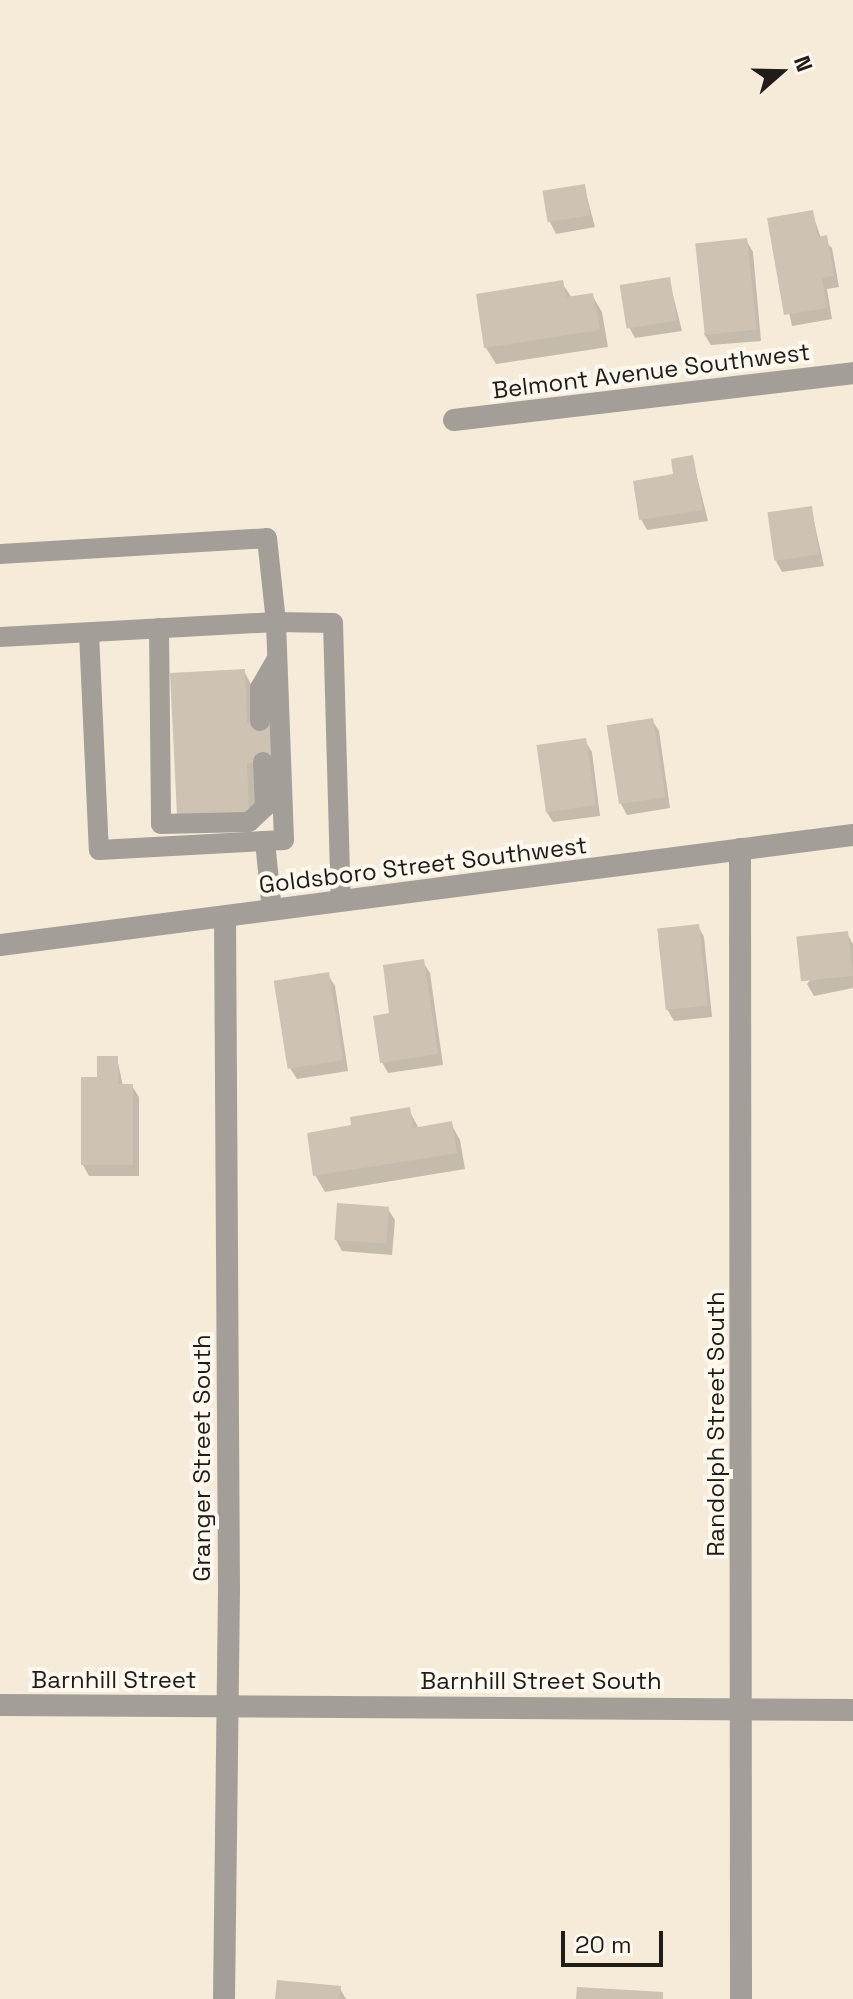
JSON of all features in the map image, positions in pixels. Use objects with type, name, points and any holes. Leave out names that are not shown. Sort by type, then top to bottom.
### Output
[{"type":"street","name":"Belmont Avenue Southwest","points":[[454,420],[853,373]]},
{"type":"street","name":"Goldsboro Street Southwest","points":[[0,945],[853,835]]},
{"type":"street","name":"Randolph Street South","points":[[740,849],[741,1999]]},
{"type":"street","name":"Granger Street South","points":[[224,1999],[228,1706],[225,917]]},
{"type":"street","name":"Barnhill Street","points":[[0,1705],[228,1706]]},
{"type":"street","name":"Barnhill Street South","points":[[228,1706],[853,1710]]},
{"type":"lane","points":[[0,554],[267,538],[276,622],[284,840],[99,850],[89,633]]},
{"type":"lane","points":[[0,637],[276,622],[333,623],[341,901]]},
{"type":"lane","points":[[159,628],[161,824],[249,822],[265,807],[263,762]]},
{"type":"lane","points":[[260,721],[260,688],[277,658]]},
{"type":"lane","points":[[265,841],[272,911]]},
{"type":"building","points":[[585,184],[590,216],[548,222],[543,191]]},
{"type":"building","points":[[813,210],[818,237],[827,235],[834,276],[822,278],[827,308],[784,315],[767,218]]},
{"type":"building","points":[[747,238],[757,329],[705,335],[695,243]]},
{"type":"building","points":[[670,277],[677,320],[627,328],[620,285]]},
{"type":"building","points":[[563,280],[566,297],[593,293],[600,330],[484,348],[476,294]]},
{"type":"building","points":[[693,455],[703,510],[639,520],[633,481],[673,474],[671,459]]},
{"type":"building","points":[[812,506],[819,555],[774,561],[767,512]]},
{"type":"building","points":[[245,669],[247,722],[274,720],[276,761],[247,763],[249,812],[177,815],[170,673]]},
{"type":"building","points":[[653,718],[666,797],[619,804],[607,725]]},
{"type":"building","points":[[586,738],[595,805],[546,812],[536,745]]},
{"type":"building","points":[[699,924],[708,1006],[666,1010],[657,928]]},
{"type":"building","points":[[848,931],[853,976],[801,981],[796,936]]},
{"type":"building","points":[[424,959],[438,1054],[380,1063],[373,1016],[389,1013],[383,965]]},
{"type":"building","points":[[329,972],[343,1060],[288,1069],[274,981]]},
{"type":"building","points":[[97,1056],[118,1056],[118,1084],[133,1084],[133,1165],[81,1165],[81,1077],[97,1077]]},
{"type":"building","points":[[410,1107],[413,1128],[452,1121],[457,1153],[313,1176],[307,1133],[351,1125],[350,1117]]},
{"type":"building","points":[[337,1203],[389,1207],[386,1244],[334,1240]]},
{"type":"building","points":[[277,1980],[341,1986],[339,1999],[275,1999]]},
{"type":"building","points":[[577,1987],[663,1992],[663,1999],[576,1999]]}]
